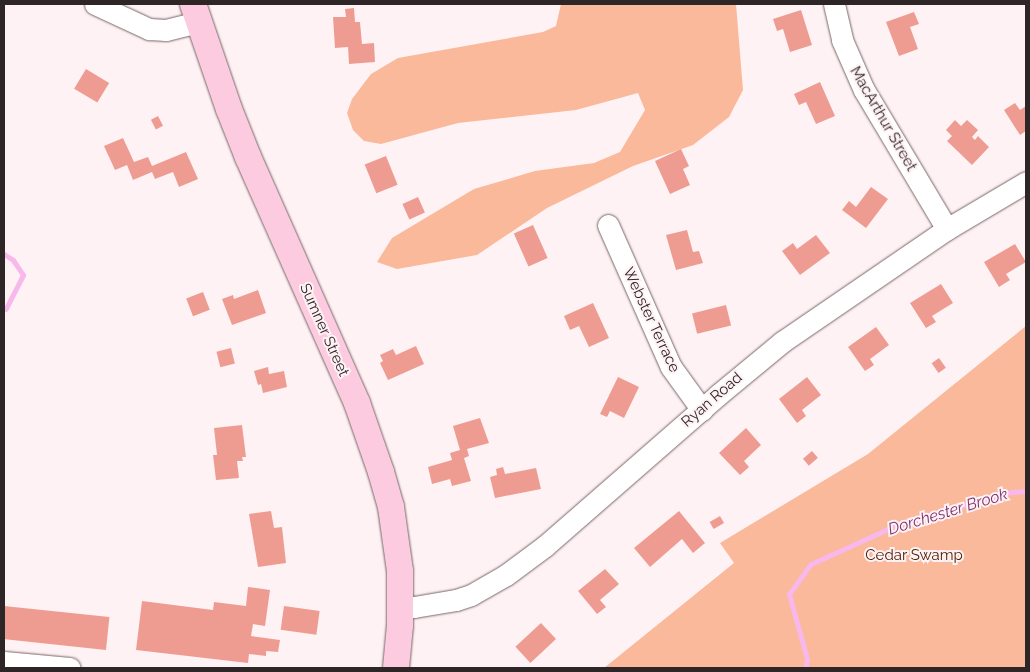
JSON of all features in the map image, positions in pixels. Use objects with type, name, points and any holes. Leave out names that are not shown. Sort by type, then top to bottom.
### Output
[{"type":"main road","name":"Sumner Street","points":[[196,13],[245,149],[369,436],[391,507],[397,543],[401,606],[396,668]]},
{"type":"street","points":[[95,4],[149,29],[166,30],[196,13]]},
{"type":"street","name":"MacArthur Street","points":[[834,4],[842,40],[864,90],[947,229]]},
{"type":"street","name":"Ryan Road","points":[[401,606],[414,607],[456,600],[471,595],[506,575],[545,546],[782,342],[947,229],[1026,182]]},
{"type":"street","name":"Webster Terrace","points":[[608,225],[671,367],[702,410]]},
{"type":"street","points":[[4,662],[70,668]]},
{"type":"green space","points":[[561,4],[736,4],[743,90],[729,117],[693,145],[633,166],[547,208],[477,255],[397,269],[377,262],[392,238],[474,189],[535,171],[594,163],[620,152],[645,110],[638,93],[576,110],[458,123],[381,144],[364,141],[353,130],[347,113],[352,99],[371,74],[398,58],[543,32],[556,26]]},
{"type":"green space","name":"Cedar Swamp","points":[[1026,326],[1026,668],[604,668],[734,563],[720,543],[868,454]]},
{"type":"building","points":[[354,8],[355,22],[360,22],[362,44],[374,43],[375,62],[349,64],[348,47],[335,48],[333,17],[346,17],[345,9]]},
{"type":"building","points":[[801,10],[812,45],[790,52],[783,29],[777,31],[773,19]]},
{"type":"building","points":[[914,12],[919,24],[910,27],[918,49],[899,56],[886,22]]},
{"type":"building","points":[[86,69],[109,83],[97,103],[74,89]]},
{"type":"building","points":[[820,82],[835,116],[816,124],[806,102],[799,105],[794,94]]},
{"type":"building","points":[[1015,103],[1020,110],[1026,106],[1026,131],[1020,135],[1004,110]]},
{"type":"building","points":[[158,116],[163,126],[156,129],[151,120]]},
{"type":"building","points":[[955,120],[961,126],[967,120],[978,130],[972,137],[975,140],[978,136],[989,147],[972,165],[947,141],[952,136],[946,130]]},
{"type":"building","points":[[123,138],[134,162],[148,157],[152,166],[186,152],[198,179],[179,187],[173,172],[155,179],[152,172],[133,180],[127,165],[115,170],[104,146]]},
{"type":"building","points":[[681,149],[689,166],[683,169],[690,185],[670,194],[655,161]]},
{"type":"building","points":[[386,156],[398,185],[376,193],[365,165]]},
{"type":"building","points":[[871,187],[888,199],[866,228],[842,210],[849,201],[856,207]]},
{"type":"building","points":[[418,197],[425,213],[409,219],[402,204]]},
{"type":"building","points":[[533,225],[548,258],[528,266],[514,234]]},
{"type":"building","points":[[687,230],[693,252],[699,251],[703,263],[676,270],[666,235]]},
{"type":"building","points":[[816,235],[830,253],[800,275],[782,251],[793,243],[797,249]]},
{"type":"building","points":[[1015,244],[1026,262],[1006,274],[1010,280],[999,287],[984,262]]},
{"type":"building","points":[[941,284],[953,303],[932,316],[936,322],[926,328],[910,303]]},
{"type":"building","points":[[258,290],[266,313],[232,325],[222,299],[233,295],[234,299]]},
{"type":"building","points":[[203,292],[210,310],[193,316],[186,298]]},
{"type":"building","points":[[593,303],[609,338],[589,347],[579,326],[570,330],[564,316]]},
{"type":"building","points":[[726,305],[731,325],[697,334],[692,313]]},
{"type":"building","points":[[876,327],[889,345],[870,359],[874,365],[865,371],[848,347]]},
{"type":"building","points":[[416,346],[424,364],[388,380],[380,363],[383,361],[380,355],[393,349],[396,355]]},
{"type":"building","points":[[231,348],[235,364],[220,367],[216,352]]},
{"type":"building","points":[[939,358],[946,368],[939,373],[932,363]]},
{"type":"building","points":[[268,367],[269,374],[284,371],[287,387],[263,393],[261,384],[258,385],[254,371]]},
{"type":"building","points":[[618,377],[639,387],[624,418],[610,411],[607,417],[600,414]]},
{"type":"building","points":[[807,377],[821,395],[802,410],[806,416],[797,423],[779,399]]},
{"type":"building","points":[[480,418],[489,443],[467,449],[469,456],[464,458],[471,481],[452,486],[450,479],[432,484],[428,467],[452,460],[450,453],[460,450],[453,426]]},
{"type":"building","points":[[242,425],[246,457],[242,457],[243,461],[237,461],[239,478],[216,480],[213,455],[217,455],[214,428]]},
{"type":"building","points":[[746,428],[761,445],[744,461],[749,467],[740,475],[719,453]]},
{"type":"building","points":[[812,451],[818,458],[809,466],[803,459]]},
{"type":"building","points":[[503,467],[505,474],[536,468],[541,489],[495,498],[490,477],[497,475],[496,469]]},
{"type":"building","points":[[271,511],[274,528],[282,527],[286,563],[258,567],[249,514]]},
{"type":"building","points":[[679,511],[705,543],[693,553],[682,539],[650,567],[634,548]]},
{"type":"building","points":[[720,516],[724,523],[714,529],[710,522]]},
{"type":"building","points":[[605,569],[619,584],[600,600],[606,607],[597,614],[578,591]]},
{"type":"building","points":[[248,587],[270,590],[265,626],[253,624],[251,636],[280,640],[278,652],[266,651],[266,656],[249,654],[248,663],[136,650],[142,601],[213,610],[214,602],[246,606]]},
{"type":"building","points":[[4,606],[109,617],[106,650],[4,639]]},
{"type":"building","points":[[284,606],[320,611],[316,635],[281,630]]},
{"type":"building","points":[[541,623],[556,639],[530,663],[515,647]]},
{"type":"waterway","points":[[4,254],[13,260],[23,275],[6,309]]},
{"type":"waterway","name":"Dorchester Brook","points":[[805,668],[807,659],[789,594],[811,564],[901,523],[1011,492],[1026,491]]}]
